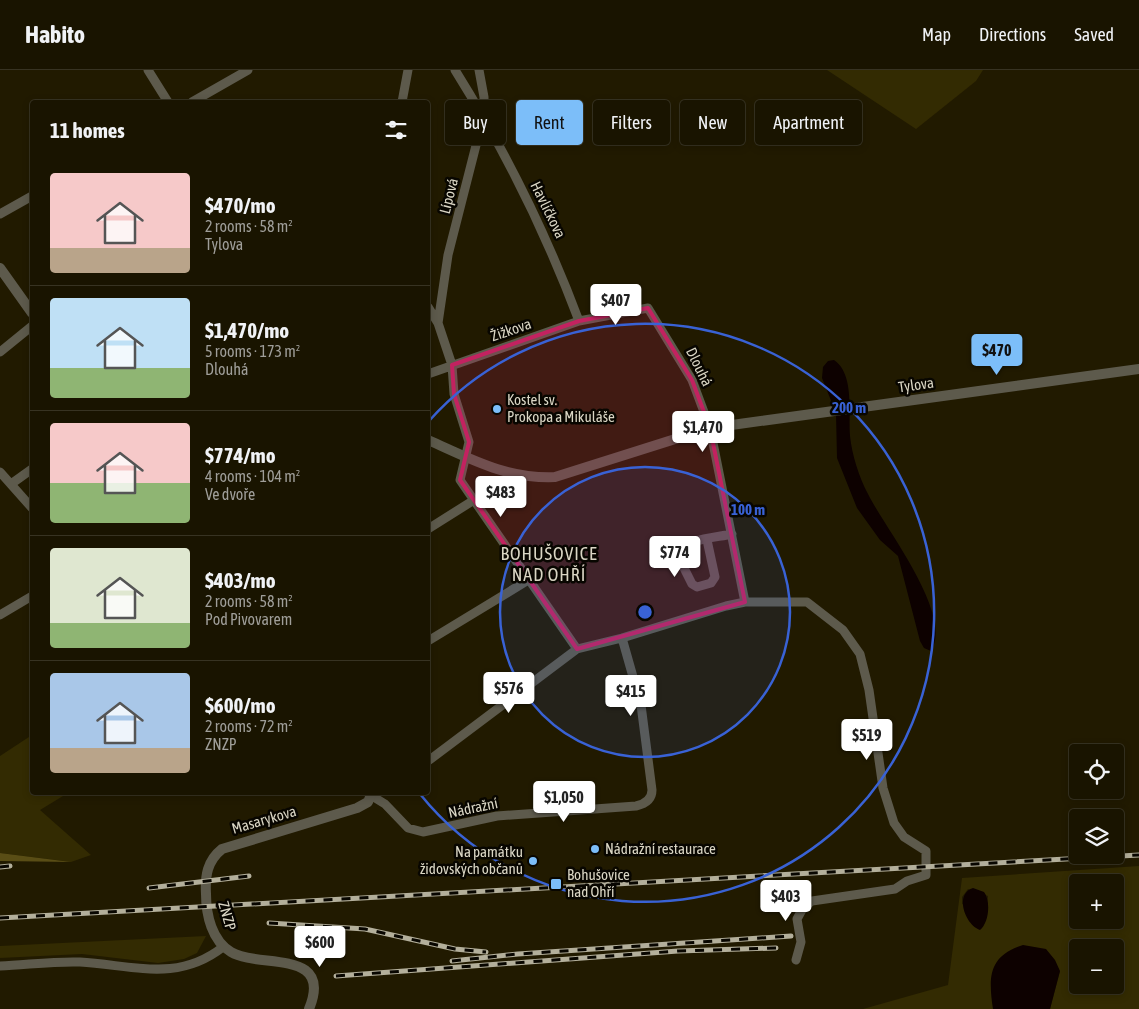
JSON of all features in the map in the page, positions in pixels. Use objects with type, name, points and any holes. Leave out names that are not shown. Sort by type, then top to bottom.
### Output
[{"type":"street","points":[[148,70],[167,100]]},
{"type":"street","points":[[196,100],[248,70]]},
{"type":"street","points":[[402,100],[408,70]]},
{"type":"street","points":[[455,70],[475,100]]},
{"type":"street","points":[[479,70],[484,100]]},
{"type":"street","name":"Lípová","points":[[474,500],[460,480],[470,442],[454,394],[452,364],[438,323],[448,255],[476,145]]},
{"type":"street","name":"Havlíčkova","points":[[499,145],[554,255],[579,321]]},
{"type":"street","points":[[0,214],[30,197]]},
{"type":"street","points":[[0,268],[30,310]]},
{"type":"street","name":"Dlouhá","points":[[579,321],[648,308],[692,380],[710,428],[744,602]]},
{"type":"street","points":[[430,310],[438,323]]},
{"type":"street","name":"Žižkova","points":[[430,373],[579,321]]},
{"type":"street","points":[[0,352],[30,328]]},
{"type":"street","name":"Tylova","points":[[466,458],[517,475],[555,477],[710,428],[1139,369]]},
{"type":"street","points":[[430,441],[466,458]]},
{"type":"street","points":[[11,484],[30,470]]},
{"type":"street","points":[[0,472],[30,506]]},
{"type":"street","points":[[430,527],[474,500],[577,648]]},
{"type":"street","points":[[708,540],[715,577],[712,583],[697,587],[692,584],[678,556],[681,548],[687,544],[732,534]]},
{"type":"street","points":[[430,640],[530,579]]},
{"type":"street","points":[[0,615],[30,597]]},
{"type":"street","points":[[430,759],[577,648],[622,638],[744,602],[807,602],[843,630],[860,654],[865,672],[883,788],[894,823],[904,837],[926,851],[926,875],[907,881],[895,889],[812,901],[803,908],[797,919],[801,942],[796,960]]},
{"type":"street","name":"Nádražní","points":[[373,795],[385,804],[408,828],[423,832],[497,816],[636,806],[645,803],[651,798],[652,785],[641,706],[622,638]]},
{"type":"street","name":"Masarykova","points":[[216,854],[229,846],[365,805],[371,795]]},
{"type":"street","name":"ZNZP","points":[[216,854],[206,874],[206,896],[212,929],[223,947],[238,956],[293,965],[304,969],[313,980],[315,990],[309,1009]]},
{"type":"street","points":[[0,966],[78,962],[132,970],[164,969],[191,965],[223,947]]},
{"type":"highlighted area","points":[[648,308],[692,380],[710,428],[745,602],[577,649],[460,480],[469,442],[454,394],[452,365],[579,321]]},
{"type":"shaded area","points":[[827,70],[983,70],[976,81],[916,129]]},
{"type":"shaded area","points":[[834,360],[841,366],[848,384],[851,443],[862,480],[876,509],[914,571],[933,616],[936,635],[931,651],[924,648],[920,641],[898,556],[880,540],[857,508],[837,458],[836,413],[822,378],[823,367],[828,361]]},
{"type":"shaded area","points":[[30,736],[30,795],[65,795],[40,810],[91,855],[71,862],[0,853],[0,756]]},
{"type":"shaded area","points":[[0,853],[71,862],[0,861]]},
{"type":"shaded area","points":[[1139,866],[1139,1009],[1050,1009],[1060,971],[993,1007],[993,1009],[863,1009],[948,985],[962,878]],"holes":[[[968,889],[988,896],[986,919],[962,904],[962,897]]]},
{"type":"shaded area","points":[[973,888],[984,892],[988,901],[987,917],[980,930],[966,916],[963,903],[967,891]]},
{"type":"shaded area","points":[[206,936],[197,953],[184,959],[158,963],[82,954],[0,958],[0,946]]},
{"type":"shaded area","points":[[1023,945],[1046,949],[1055,960],[1060,971],[1050,1009],[993,1009],[991,977],[993,969],[1003,955]]},
{"type":"railway","points":[[0,918],[1139,855]]},
{"type":"railway","points":[[0,867],[10,866]]},
{"type":"railway","points":[[149,888],[249,876]]},
{"type":"railway","points":[[269,923],[365,929],[455,949],[486,952]]},
{"type":"railway","points":[[452,961],[518,954],[791,936]]},
{"type":"railway","points":[[336,976],[678,951],[776,948]]},
{"type":"place","name":"Kostel sv. Prokopa a Mikuláše","points":[[497,409]]},
{"type":"place","name":"Nádražní restaurace","points":[[595,849]]},
{"type":"place","name":"Na památku židovských občanů","points":[[533,861]]},
{"type":"place","name":"Bohušovice nad Ohří","points":[[556,884]]},
{"type":"district","name":"BOHUŠOVICE NAD OHŘÍ","points":[[549,564]]}]
